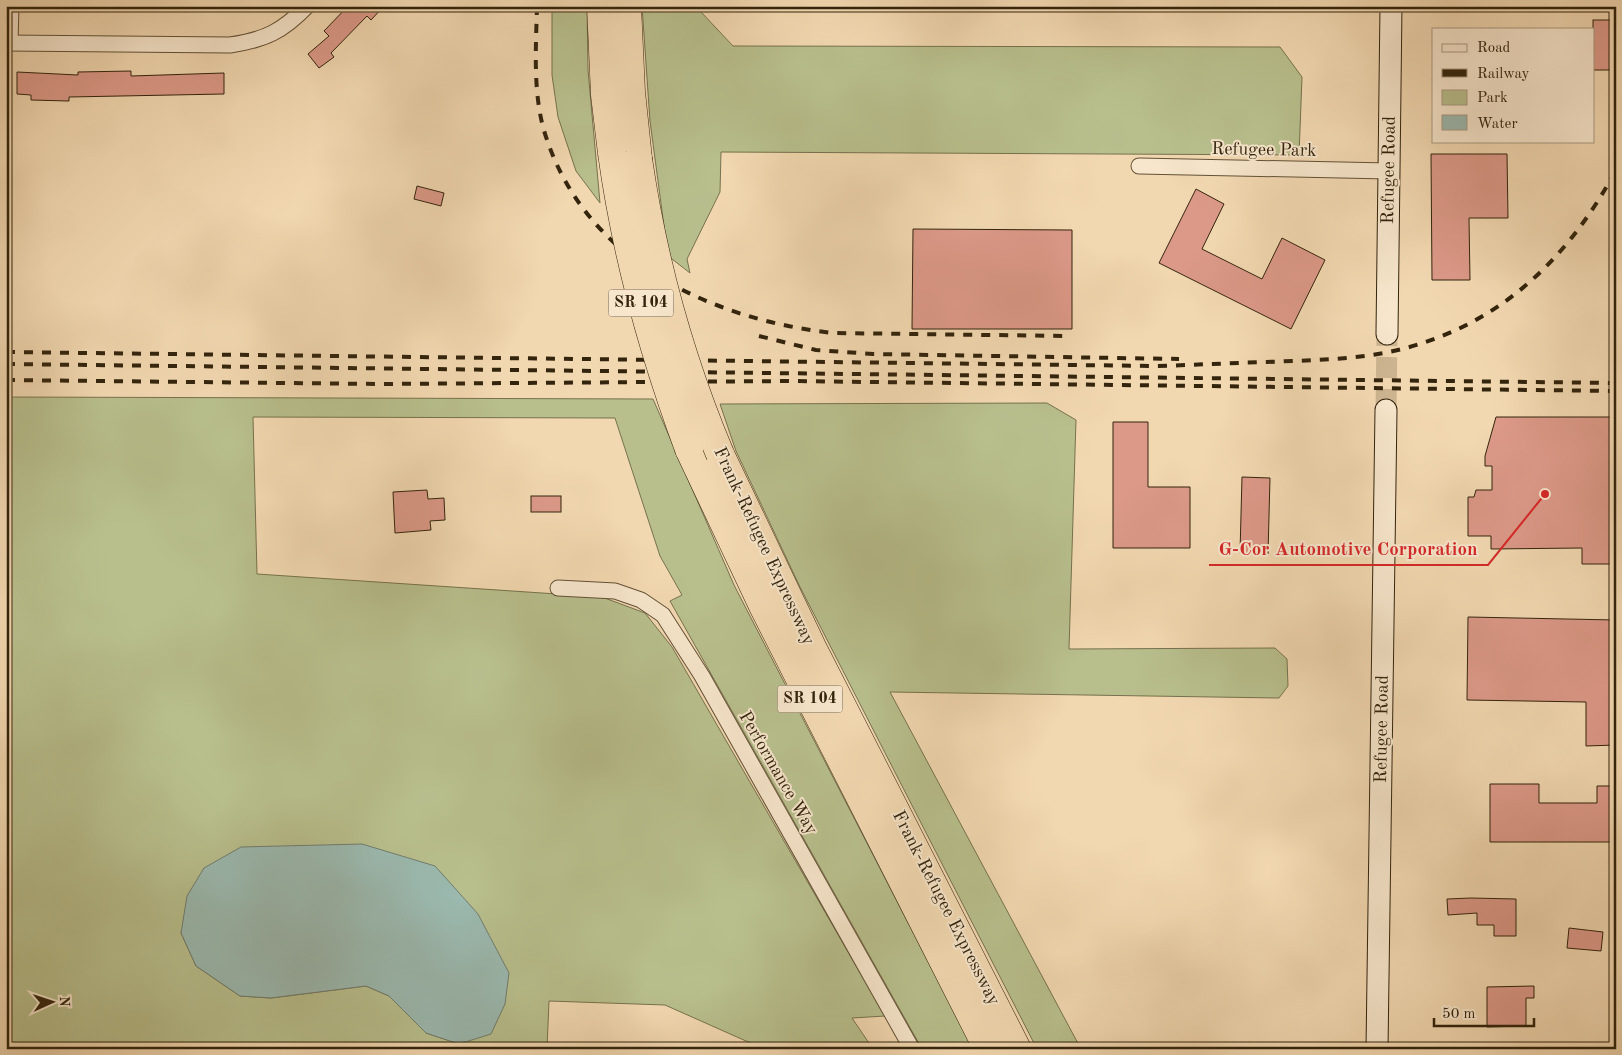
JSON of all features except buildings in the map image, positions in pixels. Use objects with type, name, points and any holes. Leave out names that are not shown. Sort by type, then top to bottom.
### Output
[{"type":"highway","name":"Frank-Refugee Expressway","points":[[601,6],[605,95],[624,229],[646,324],[665,384],[689,449],[764,608],[988,1049]]},
{"type":"highway","name":"Frank-Refugee Expressway","points":[[627,6],[631,92],[638,159],[648,224],[666,299],[687,369],[720,454],[812,647],[1017,1049]]},
{"type":"main road","name":"Refugee Road","points":[[1387,334],[1391,6]]},
{"type":"main road","name":"Refugee Road","points":[[1377,1049],[1386,410]]},
{"type":"street","points":[[10,6],[8,43],[230,45],[251,42],[284,28],[307,6]]},
{"type":"street","name":"Refugee Park","points":[[1139,166],[1388,171]]},
{"type":"street","name":"Performance Way","points":[[558,588],[615,591],[641,600],[663,615],[702,676],[912,1049]]},
{"type":"green space","points":[[552,6],[587,6],[588,70],[600,203],[576,171],[558,117],[552,75]]},
{"type":"green space","points":[[642,6],[701,6],[701,12],[733,46],[1280,47],[1302,77],[1299,155],[721,152],[720,192],[687,259],[690,273],[668,256],[650,121]]},
{"type":"green space","points":[[6,397],[653,399],[734,585],[973,1049],[922,1049],[670,601],[682,595],[660,556],[615,418],[253,417],[257,574],[602,597],[645,613],[672,647],[885,1016],[852,1018],[873,1049],[764,1049],[665,1005],[549,1001],[547,1049],[6,1049]],"holes":[[[204,868],[459,1044],[426,1033],[389,996],[366,986],[271,998],[240,996],[196,966],[181,933]]]},
{"type":"green space","points":[[1047,403],[1076,420],[1069,649],[1275,648],[1287,659],[1288,686],[1279,698],[890,692],[1081,1049],[1037,1049],[800,587],[736,451],[720,404]]},
{"type":"water","points":[[362,844],[435,866],[478,914],[509,973],[505,1004],[491,1034],[459,1044],[426,1033],[389,996],[366,986],[271,998],[240,996],[196,966],[181,933],[187,896],[204,868],[241,847]]},
{"type":"tunnel","points":[[1386,410],[1387,334]]},
{"type":"railway","points":[[537,6],[536,67],[540,112],[543,127],[561,173],[586,212],[618,246],[655,274],[696,296],[740,313],[786,326],[833,333],[1070,336]]},
{"type":"railway","points":[[6,352],[1157,366],[1337,359],[1372,355],[1406,348],[1441,336],[1473,321],[1503,303],[1530,282],[1577,231],[1616,170]]},
{"type":"railway","points":[[759,336],[816,350],[873,354],[1179,359]]},
{"type":"railway","points":[[6,364],[1616,383]]},
{"type":"railway","points":[[6,380],[380,384],[788,381],[1616,391]]},
{"type":"place","name":"G-Cor Automotive Corporation","points":[[1545,494]]}]
